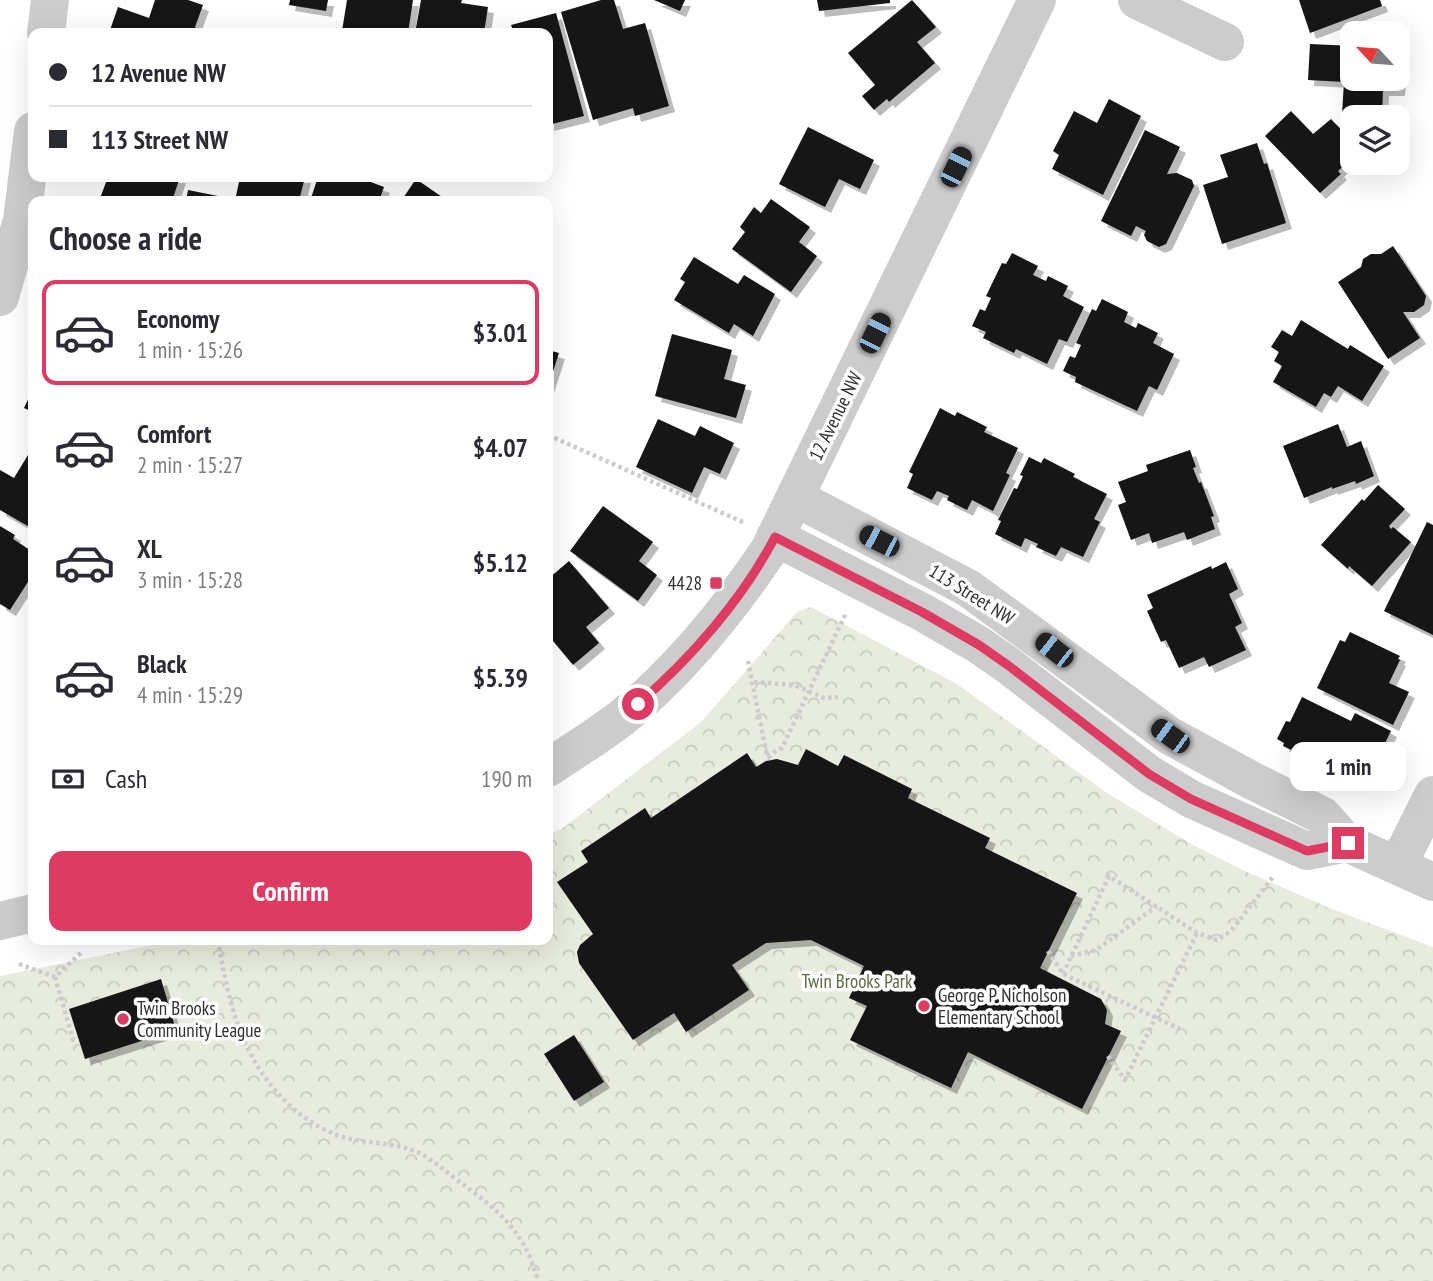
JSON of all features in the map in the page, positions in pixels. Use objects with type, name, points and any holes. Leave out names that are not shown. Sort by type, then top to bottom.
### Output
[{"type":"street","points":[[47,28],[50,0]]},
{"type":"street","name":"12 Avenue NW","points":[[553,765],[622,717],[653,691],[722,616],[745,585],[761,530],[796,498],[1037,0]]},
{"type":"street","points":[[1138,0],[1225,42]]},
{"type":"street","points":[[0,297],[28,222]]},
{"type":"street","name":"113 Street NW","points":[[796,498],[968,588],[1170,736],[1323,816],[1348,843],[1433,882]]},
{"type":"street","name":"113 Street NW","points":[[761,530],[922,612],[979,645],[1149,774],[1191,799],[1307,851],[1348,843]]},
{"type":"street","points":[[1398,865],[1433,794]]},
{"type":"street","points":[[0,921],[28,914]]},
{"type":"path","points":[[553,437],[761,530]]},
{"type":"path","points":[[748,661],[769,757],[782,748],[807,690],[846,613]]},
{"type":"path","points":[[754,682],[778,683],[807,690],[824,698],[838,697]]},
{"type":"path","points":[[1063,974],[1109,876],[1197,933],[1217,940],[1231,931],[1273,877]]},
{"type":"path","points":[[1072,956],[1096,950],[1157,906]]},
{"type":"path","points":[[1108,1056],[1125,1080],[1197,933]]},
{"type":"path","points":[[219,945],[233,1015],[240,1034],[250,1055],[282,1096],[309,1119],[348,1139],[406,1148],[425,1155],[500,1213],[529,1256],[538,1281]]},
{"type":"path","points":[[54,977],[83,951]]},
{"type":"path","points":[[1048,951],[1063,974],[1180,1029]]},
{"type":"path","points":[[19,964],[54,977]]},
{"type":"path","points":[[54,977],[73,1040],[78,1038]]},
{"type":"green space","name":"Twin Brooks Park","points":[[811,607],[957,684],[1107,793],[1193,845],[1332,909],[1433,947],[1433,1281],[0,1281],[0,976],[152,945],[553,945],[553,833],[563,828],[701,722],[798,611]]},
{"type":"building","points":[[155,0],[188,0],[203,5],[196,28],[111,28],[118,7],[149,18]]},
{"type":"building","points":[[290,0],[328,0],[326,11],[289,5]]},
{"type":"building","points":[[347,0],[413,0],[409,28],[342,28]]},
{"type":"building","points":[[421,0],[462,0],[461,3],[488,7],[485,28],[416,28]]},
{"type":"building","points":[[601,0],[614,0],[623,29],[645,23],[669,106],[635,116],[633,108],[593,120],[561,12]]},
{"type":"building","points":[[654,0],[685,0],[680,11]]},
{"type":"building","points":[[817,0],[890,0],[890,3],[819,11]]},
{"type":"building","points":[[912,0],[936,27],[917,42],[935,63],[889,102],[887,99],[874,110],[862,96],[875,85],[848,53]]},
{"type":"building","points":[[1299,0],[1380,0],[1382,6],[1310,33]]},
{"type":"building","points":[[556,13],[584,116],[553,124],[553,28],[512,28],[511,25]]},
{"type":"building","points":[[1310,44],[1340,45],[1340,82],[1308,80]]},
{"type":"building","points":[[1343,91],[1383,91],[1382,105],[1343,105]]},
{"type":"building","points":[[1109,99],[1141,116],[1103,195],[1052,169],[1059,155],[1053,151],[1074,111],[1097,123]]},
{"type":"building","points":[[1291,111],[1313,134],[1331,119],[1340,128],[1340,175],[1320,193],[1265,136]]},
{"type":"building","points":[[808,127],[874,160],[860,189],[839,179],[825,207],[779,184]]},
{"type":"building","points":[[1145,130],[1180,147],[1167,174],[1177,173],[1192,180],[1194,186],[1166,244],[1159,247],[1147,241],[1144,235],[1146,231],[1136,226],[1131,236],[1101,221]]},
{"type":"building","points":[[1257,143],[1264,164],[1267,163],[1286,223],[1222,244],[1203,185],[1228,177],[1220,155]]},
{"type":"building","points":[[106,182],[178,182],[174,196],[101,196]]},
{"type":"building","points":[[239,182],[304,182],[300,196],[236,196]]},
{"type":"building","points":[[316,182],[371,182],[384,187],[381,196],[312,196]]},
{"type":"building","points":[[414,182],[420,182],[441,196],[404,196]]},
{"type":"building","points":[[188,190],[218,196],[187,196]]},
{"type":"building","points":[[771,199],[810,227],[799,242],[817,256],[791,292],[732,249],[745,232],[740,227],[754,207],[761,213]]},
{"type":"building","points":[[1393,246],[1426,296],[1424,305],[1414,312],[1403,312],[1420,338],[1388,359],[1338,282],[1361,267],[1363,259],[1371,254],[1381,254]]},
{"type":"building","points":[[1012,253],[1038,266],[1033,275],[1046,281],[1048,276],[1068,286],[1063,296],[1084,307],[1067,342],[1059,339],[1047,364],[1016,349],[1014,353],[983,338],[986,332],[972,326],[980,309],[985,311],[991,298],[986,296],[1002,263],[1006,264]]},
{"type":"building","points":[[694,257],[738,284],[744,275],[775,294],[753,336],[734,324],[729,333],[674,300],[685,282],[680,279]]},
{"type":"building","points":[[1102,299],[1128,312],[1124,322],[1136,328],[1138,323],[1158,333],[1153,343],[1174,354],[1157,390],[1149,386],[1137,411],[1075,382],[1076,377],[1063,371],[1070,356],[1075,358],[1081,345],[1076,343],[1092,309],[1096,311]]},
{"type":"building","points":[[1301,320],[1348,349],[1350,345],[1384,366],[1362,401],[1338,386],[1331,397],[1324,393],[1316,407],[1273,382],[1282,366],[1274,361],[1279,352],[1271,347],[1282,330],[1292,336]]},
{"type":"building","points":[[672,334],[732,350],[724,379],[746,385],[736,418],[655,396]]},
{"type":"building","points":[[553,351],[559,353],[553,372]]},
{"type":"building","points":[[940,408],[955,416],[957,412],[987,427],[984,432],[1018,448],[1006,473],[1010,475],[993,511],[972,500],[967,510],[947,500],[949,496],[937,491],[932,500],[907,488],[913,474],[909,472]]},
{"type":"building","points":[[658,419],[695,436],[700,426],[734,443],[720,474],[704,467],[692,493],[636,467]]},
{"type":"building","points":[[1338,424],[1347,447],[1361,441],[1374,476],[1356,484],[1355,481],[1332,487],[1304,498],[1283,446]]},
{"type":"building","points":[[1190,450],[1196,467],[1193,468],[1214,516],[1211,517],[1215,529],[1187,540],[1184,532],[1152,543],[1149,533],[1131,540],[1118,505],[1126,502],[1118,482],[1148,471],[1146,465]]},
{"type":"building","points":[[28,455],[28,526],[0,510],[0,470],[14,478]]},
{"type":"building","points":[[1029,457],[1041,463],[1044,458],[1075,474],[1073,477],[1107,494],[1094,519],[1100,522],[1083,557],[1061,547],[1056,556],[1036,547],[1038,544],[1025,538],[1021,547],[995,534],[1001,521],[998,520],[1014,488],[1017,489],[1023,476],[1020,475]]},
{"type":"building","points":[[1378,485],[1405,509],[1389,526],[1411,542],[1372,586],[1321,545]]},
{"type":"building","points":[[603,506],[653,542],[639,561],[657,575],[638,601],[570,551]]},
{"type":"building","points":[[1427,522],[1433,525],[1433,635],[1384,611]]},
{"type":"building","points":[[0,526],[15,535],[13,539],[28,549],[28,582],[10,610],[0,604]]},
{"type":"building","points":[[569,561],[609,608],[586,627],[599,643],[573,665],[553,641],[553,575]]},
{"type":"building","points":[[1226,562],[1238,589],[1229,594],[1242,623],[1235,627],[1246,650],[1209,667],[1204,657],[1179,668],[1166,640],[1161,642],[1147,611],[1153,608],[1147,595]]},
{"type":"building","points":[[1350,632],[1400,656],[1389,683],[1409,692],[1393,725],[1317,688],[1340,640],[1345,642]]},
{"type":"building","points":[[1302,697],[1351,721],[1355,713],[1391,731],[1370,773],[1348,762],[1342,775],[1283,746],[1284,743],[1277,739],[1286,721],[1290,722]]},
{"type":"building","points":[[806,749],[838,766],[844,755],[912,789],[908,798],[990,838],[985,848],[1077,893],[1040,968],[1101,999],[1107,1010],[1105,1024],[1121,1031],[1082,1109],[968,1052],[951,1088],[850,1040],[867,1006],[849,998],[864,966],[811,940],[766,943],[732,965],[749,990],[686,1032],[674,1013],[633,1040],[579,963],[577,952],[580,945],[593,934],[557,882],[588,862],[581,851],[645,808],[651,818],[747,753],[756,767],[777,759],[798,765]]},
{"type":"building","name":"Twin Brooks Community League","points":[[161,979],[176,1030],[85,1059],[69,1009]]},
{"type":"building","points":[[574,1035],[604,1082],[574,1101],[544,1054]]},
{"type":"place","name":"4428","points":[[716,583]]},
{"type":"place","name":"George P. Nicholson Elementary School","points":[[924,1006]]},
{"type":"place","name":"Twin Brooks Community League","points":[[123,1019]]},
{"type":"route","points":[[638,704],[687,656],[722,616],[769,550],[775,537],[922,612],[979,645],[1149,774],[1191,799],[1307,851],[1348,843]]}]
